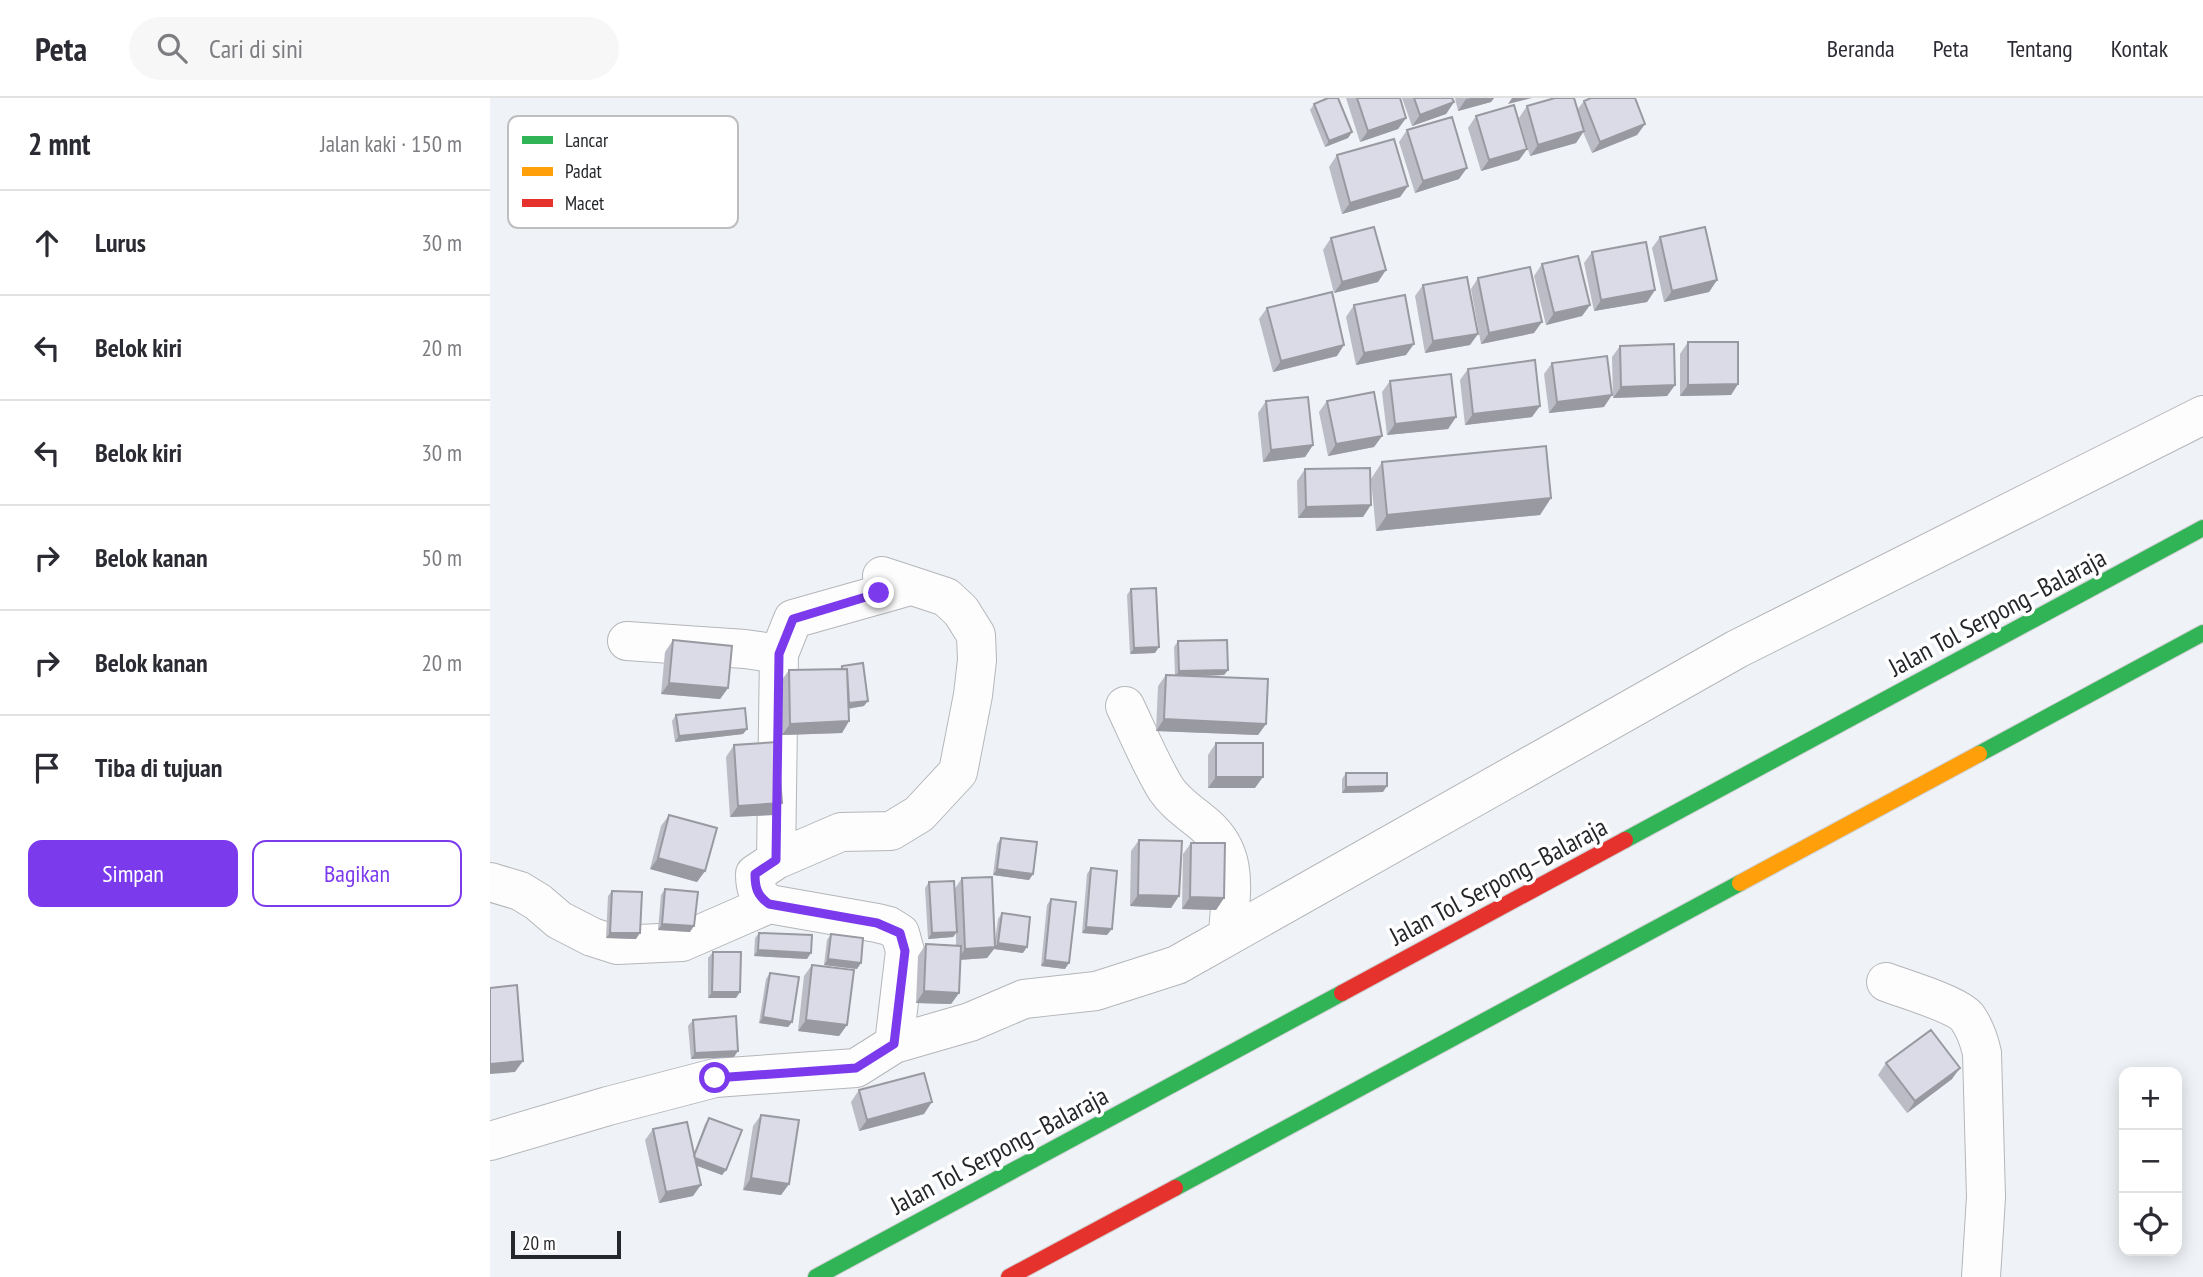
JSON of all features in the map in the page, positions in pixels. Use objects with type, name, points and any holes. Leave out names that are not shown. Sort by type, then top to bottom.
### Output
[{"type":"highway","name":"Jalan Tol Serpong–Balaraja","points":[[816,1277],[2203,528]]},
{"type":"highway","points":[[1009,1277],[2203,633]]},
{"type":"street","points":[[490,1141],[608,1105],[715,1078],[856,1068],[894,1044],[970,1022],[1024,999],[1097,991],[1177,965],[1737,649],[2203,415]]},
{"type":"street","points":[[776,860],[779,654],[793,619],[896,581],[946,597],[961,611],[976,635],[977,660],[973,695],[958,772],[919,814],[891,831],[841,832],[776,860],[755,874],[755,888],[760,897],[769,904],[877,923],[900,933],[905,951],[894,1044]]},
{"type":"street","points":[[627,641],[779,654]]},
{"type":"street","points":[[1125,706],[1166,789],[1223,844],[1232,867],[1228,935]]},
{"type":"street","points":[[490,883],[520,891],[559,920],[592,937],[617,945],[682,942],[769,904]]},
{"type":"street","points":[[1886,982],[1952,1007],[1965,1015],[1978,1035],[1982,1053],[1986,1197],[1981,1277]]},
{"type":"building","points":[[1328,98],[1338,98],[1352,132],[1329,141],[1314,104]]},
{"type":"building","points":[[1357,98],[1400,98],[1406,118],[1368,131]]},
{"type":"building","points":[[1414,98],[1452,98],[1454,102],[1420,115]]},
{"type":"building","points":[[1555,98],[1574,98],[1584,131],[1538,145],[1527,106]]},
{"type":"building","points":[[1591,98],[1635,98],[1645,124],[1600,142],[1584,101]]},
{"type":"building","points":[[1514,105],[1527,149],[1489,160],[1476,116]]},
{"type":"building","points":[[1452,117],[1467,168],[1423,181],[1407,130]]},
{"type":"building","points":[[1394,139],[1408,186],[1350,203],[1337,155]]},
{"type":"building","points":[[1374,227],[1386,270],[1342,282],[1331,238]]},
{"type":"building","points":[[1705,227],[1717,280],[1672,291],[1660,237]]},
{"type":"building","points":[[1646,242],[1655,290],[1601,300],[1592,252]]},
{"type":"building","points":[[1578,256],[1590,305],[1554,313],[1542,264]]},
{"type":"building","points":[[1530,267],[1542,322],[1489,333],[1478,278]]},
{"type":"building","points":[[1467,277],[1478,334],[1433,341],[1423,285]]},
{"type":"building","points":[[1332,292],[1344,345],[1281,361],[1267,308]]},
{"type":"building","points":[[1405,295],[1414,344],[1364,353],[1354,305]]},
{"type":"building","points":[[1688,342],[1738,342],[1738,384],[1688,385]]},
{"type":"building","points":[[1674,344],[1675,385],[1621,387],[1620,346]]},
{"type":"building","points":[[1607,356],[1612,395],[1557,402],[1552,363]]},
{"type":"building","points":[[1535,360],[1540,406],[1473,414],[1468,369]]},
{"type":"building","points":[[1451,374],[1456,417],[1395,424],[1390,381]]},
{"type":"building","points":[[1374,392],[1382,436],[1336,444],[1327,401]]},
{"type":"building","points":[[1308,397],[1313,445],[1271,450],[1266,401]]},
{"type":"building","points":[[1546,446],[1551,498],[1387,515],[1382,462]]},
{"type":"building","points":[[1370,468],[1371,505],[1306,507],[1305,469]]},
{"type":"building","points":[[1156,588],[1159,647],[1134,648],[1131,589]]},
{"type":"building","points":[[673,640],[732,646],[728,688],[669,683]]},
{"type":"building","points":[[1227,640],[1228,670],[1179,671],[1178,641]]},
{"type":"building","points":[[863,663],[868,701],[849,703],[847,669],[842,669],[842,666]]},
{"type":"building","points":[[847,669],[849,721],[790,724],[789,670]]},
{"type":"building","points":[[1166,675],[1268,679],[1266,724],[1164,719]]},
{"type":"building","points":[[745,708],[747,729],[679,736],[676,715]]},
{"type":"building","points":[[777,742],[782,803],[738,806],[734,745]]},
{"type":"building","points":[[1216,743],[1263,743],[1263,777],[1216,777]]},
{"type":"building","points":[[1346,773],[1387,773],[1387,786],[1346,787]]},
{"type":"building","points":[[669,815],[717,828],[705,871],[658,858]]},
{"type":"building","points":[[1001,838],[1037,842],[1033,874],[997,869]]},
{"type":"building","points":[[1139,840],[1182,841],[1179,896],[1138,895]]},
{"type":"building","points":[[1191,843],[1225,843],[1224,898],[1190,897]]},
{"type":"building","points":[[1091,868],[1117,871],[1112,929],[1086,927]]},
{"type":"building","points":[[992,877],[995,947],[965,949],[962,878]]},
{"type":"building","points":[[954,881],[957,932],[932,933],[929,882]]},
{"type":"building","points":[[665,889],[698,892],[694,926],[662,924]]},
{"type":"building","points":[[612,891],[642,892],[640,933],[610,933]]},
{"type":"building","points":[[1051,899],[1076,902],[1069,963],[1045,960]]},
{"type":"building","points":[[1002,913],[1030,917],[1027,947],[998,943]]},
{"type":"building","points":[[759,933],[812,935],[811,953],[758,950]]},
{"type":"building","points":[[831,934],[863,938],[861,963],[828,959]]},
{"type":"building","points":[[926,944],[961,946],[959,993],[924,991]]},
{"type":"building","points":[[713,952],[741,952],[740,992],[712,992]]},
{"type":"building","points":[[812,965],[854,970],[847,1025],[806,1020]]},
{"type":"building","points":[[770,973],[799,977],[792,1022],[763,1017]]},
{"type":"building","points":[[517,985],[523,1061],[490,1064],[490,988]]},
{"type":"building","points":[[736,1016],[738,1051],[695,1053],[693,1020]]},
{"type":"building","points":[[1931,1030],[1960,1068],[1915,1101],[1886,1063]]},
{"type":"building","points":[[924,1073],[932,1102],[867,1120],[859,1090]]},
{"type":"building","points":[[761,1115],[799,1120],[789,1184],[751,1178]]},
{"type":"building","points":[[709,1118],[742,1130],[726,1170],[694,1156]]},
{"type":"building","points":[[687,1122],[701,1185],[666,1192],[653,1129]]},
{"type":"traffic: fast","points":[[1625,840],[2203,528]]},
{"type":"traffic: fast","points":[[1979,754],[2203,633]]},
{"type":"traffic: fast","points":[[1175,1188],[1740,883]]},
{"type":"traffic: fast","points":[[816,1277],[1342,993]]},
{"type":"traffic: slow","points":[[1740,883],[1979,754]]},
{"type":"traffic: jam","points":[[1342,993],[1625,840]]},
{"type":"traffic: jam","points":[[1009,1277],[1175,1188]]},
{"type":"route","points":[[715,1078],[856,1068],[894,1044],[905,951],[900,933],[877,923],[769,904],[760,897],[755,888],[755,874],[776,860],[779,654],[793,619],[879,593]]}]
